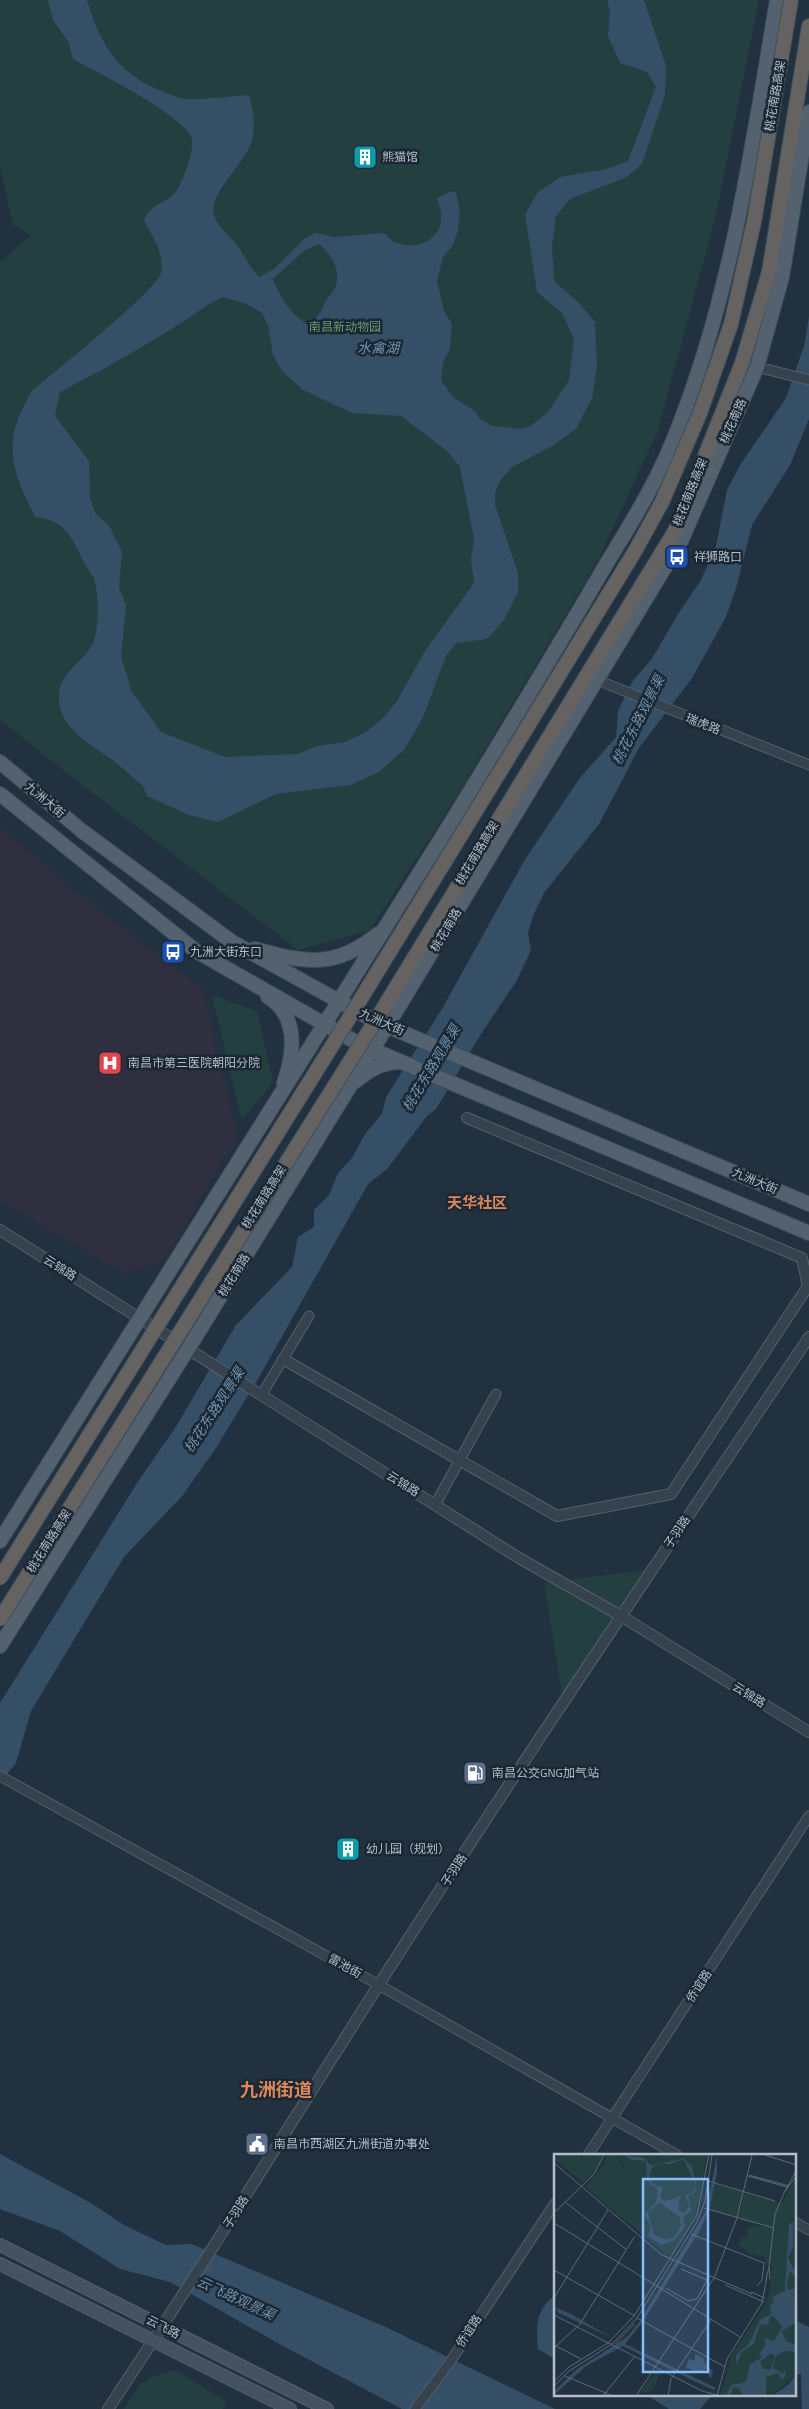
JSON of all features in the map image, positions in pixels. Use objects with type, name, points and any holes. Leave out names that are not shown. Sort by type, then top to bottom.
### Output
[{"type":"highway","name":"桃花南路高架","points":[[0,1578],[630,560],[662,502],[700,413],[731,324],[754,222],[791,0]]},
{"type":"highway","name":"桃花南路高架","points":[[0,1619],[384,1007],[675,531],[742,363],[769,272],[809,27]]},
{"type":"main road","points":[[0,1541],[326,1026],[554,654],[635,514],[671,446],[704,358],[734,235],[755,130],[777,0]]},
{"type":"main road","name":"桃花南路","points":[[0,1646],[194,1352],[350,1086],[682,539],[757,367],[782,277],[809,112]]},
{"type":"main road","name":"九洲大街","points":[[0,762],[82,832],[232,942],[340,1003],[387,1026],[809,1204]]},
{"type":"main road","name":"九洲大街","points":[[0,794],[196,951],[326,1026],[372,1050],[809,1233]]},
{"type":"main road","points":[[232,942],[288,958],[328,959],[351,953],[386,928]]},
{"type":"main road","points":[[196,951],[273,1000],[285,1015],[293,1032],[293,1046],[288,1070],[276,1105]]},
{"type":"main road","points":[[350,1086],[376,1067],[385,1063],[403,1062]]},
{"type":"main road","name":"云飞路","points":[[0,2245],[326,2409]]},
{"type":"main road","name":"云飞路","points":[[0,2264],[290,2409]]},
{"type":"street","points":[[757,367],[809,380]]},
{"type":"street","name":"瑞虎路","points":[[598,680],[688,718],[809,765]]},
{"type":"street","points":[[283,1359],[557,1516],[671,1494],[808,1286],[802,1258],[467,1118]]},
{"type":"street","name":"云锦路","points":[[0,1230],[518,1558],[621,1616],[809,1732]]},
{"type":"street","points":[[260,1393],[309,1316]]},
{"type":"street","name":"子羽路","points":[[108,2409],[223,2234],[379,1985],[621,1616],[809,1337]]},
{"type":"street","points":[[435,1504],[496,1394]]},
{"type":"street","name":"雷池街","points":[[0,1776],[379,1985],[675,2154]]},
{"type":"street","name":"侨谊路","points":[[589,2154],[809,1816]]},
{"type":"street","name":"侨谊路","points":[[415,2409],[450,2362],[554,2205]]},
{"type":"street","points":[[796,2223],[809,2230]]},
{"type":"shaded area","name":"南昌市第三医院朝阳分院","points":[[0,827],[67,885],[203,990],[237,1136],[163,1261],[126,1274],[0,1201]]},
{"type":"green space","name":"南昌新动物园","points":[[0,0],[759,0],[716,215],[657,433],[595,566],[454,801],[370,930],[298,950],[46,757],[0,719],[0,262],[31,235],[13,225],[0,167]]},
{"type":"green space","points":[[212,995],[257,1011],[273,1082],[242,1120]]},
{"type":"green space","points":[[661,1568],[565,1712],[544,1583]]},
{"type":"green space","points":[[175,2370],[227,2402],[223,2409],[124,2409],[142,2382],[145,2383],[148,2378]]},
{"type":"water","name":"水禽湖","points":[[48,0],[87,0],[98,30],[113,56],[123,67],[147,84],[184,99],[249,95],[254,118],[252,140],[248,150],[221,189],[213,209],[217,222],[237,245],[259,277],[274,269],[305,238],[316,233],[335,237],[384,233],[397,243],[405,245],[421,244],[434,236],[441,223],[441,210],[437,198],[452,191],[456,193],[460,212],[458,230],[453,245],[443,257],[437,280],[444,311],[452,324],[450,348],[443,362],[441,380],[453,397],[476,412],[479,418],[492,426],[522,429],[531,426],[548,412],[569,380],[574,339],[562,313],[537,292],[525,214],[538,192],[560,177],[608,169],[628,161],[656,87],[647,72],[620,63],[608,36],[610,12],[607,0],[644,0],[666,66],[665,95],[642,164],[627,177],[570,199],[556,216],[552,246],[554,281],[579,303],[595,322],[597,367],[592,398],[576,429],[552,446],[512,467],[500,481],[495,493],[495,505],[518,573],[518,592],[504,620],[487,639],[456,643],[446,656],[423,717],[404,750],[379,772],[350,785],[276,794],[218,822],[189,815],[147,796],[143,786],[115,762],[78,735],[65,720],[61,711],[59,691],[62,682],[91,647],[96,634],[98,601],[96,585],[72,538],[67,532],[54,522],[35,517],[15,469],[13,440],[16,425],[32,391],[124,313],[155,282],[161,273],[162,266],[159,252],[144,220],[151,209],[173,195],[177,190],[188,165],[192,150],[192,139],[186,129],[174,118],[139,95],[73,59],[69,43],[53,20]],"holes":[[[319,244],[332,258],[337,282],[319,314],[307,324],[295,315],[286,304],[273,279],[305,250]],[[223,297],[247,304],[262,313],[268,325],[273,355],[282,371],[303,390],[352,413],[401,416],[447,451],[460,467],[474,539],[471,560],[474,583],[425,651],[397,701],[384,717],[366,732],[345,742],[317,746],[298,754],[225,757],[161,732],[132,692],[121,657],[126,605],[119,588],[122,552],[110,527],[95,513],[90,498],[89,461],[55,416],[60,392],[138,349],[207,305]]]},
{"type":"water","name":"桃花东路观景渠","points":[[809,317],[809,419],[790,465],[752,525],[737,585],[726,617],[692,678],[639,748],[599,824],[544,893],[533,916],[528,933],[531,950],[517,980],[481,1034],[436,1109],[427,1116],[387,1169],[368,1184],[258,1379],[216,1448],[183,1495],[124,1557],[31,1711],[16,1763],[0,1783],[0,1703],[139,1480],[175,1428],[236,1325],[292,1267],[298,1237],[314,1227],[314,1210],[329,1195],[338,1173],[352,1158],[365,1134],[382,1114],[386,1097],[442,1009],[524,861],[579,779],[616,737],[618,711],[632,682],[653,657],[678,614],[701,580],[716,546],[727,490],[740,465],[786,398],[804,346]]},
{"type":"water","name":"云飞路观景渠","points":[[0,2154],[91,2203],[124,2225],[166,2245],[192,2244],[388,2328],[555,2409],[402,2409],[283,2346],[170,2282],[120,2269],[60,2231],[0,2209]]},
{"type":"water","points":[[554,2296],[554,2358],[538,2349],[538,2319],[548,2301]]},
{"type":"water","points":[[796,2320],[809,2327],[809,2409],[802,2409],[801,2374],[796,2375]]},
{"type":"water","points":[[648,2396],[711,2396],[700,2409],[669,2409]]},
{"type":"place","name":"熊猫馆","points":[[365,157]]},
{"type":"place","name":"祥狮路口","points":[[677,557]]},
{"type":"place","name":"九洲大街东口","points":[[173,952]]},
{"type":"place","name":"南昌市第三医院朝阳分院","points":[[110,1063]]},
{"type":"place","name":"南昌公交GNG加气站","points":[[475,1773]]},
{"type":"place","name":"幼儿园（规划）","points":[[348,1849]]},
{"type":"place","name":"南昌市西湖区九洲街道办事处","points":[[257,2144]]},
{"type":"district","name":"天华社区","points":[[477,1203]]},
{"type":"district","name":"九洲街道","points":[[276,2090]]}]
